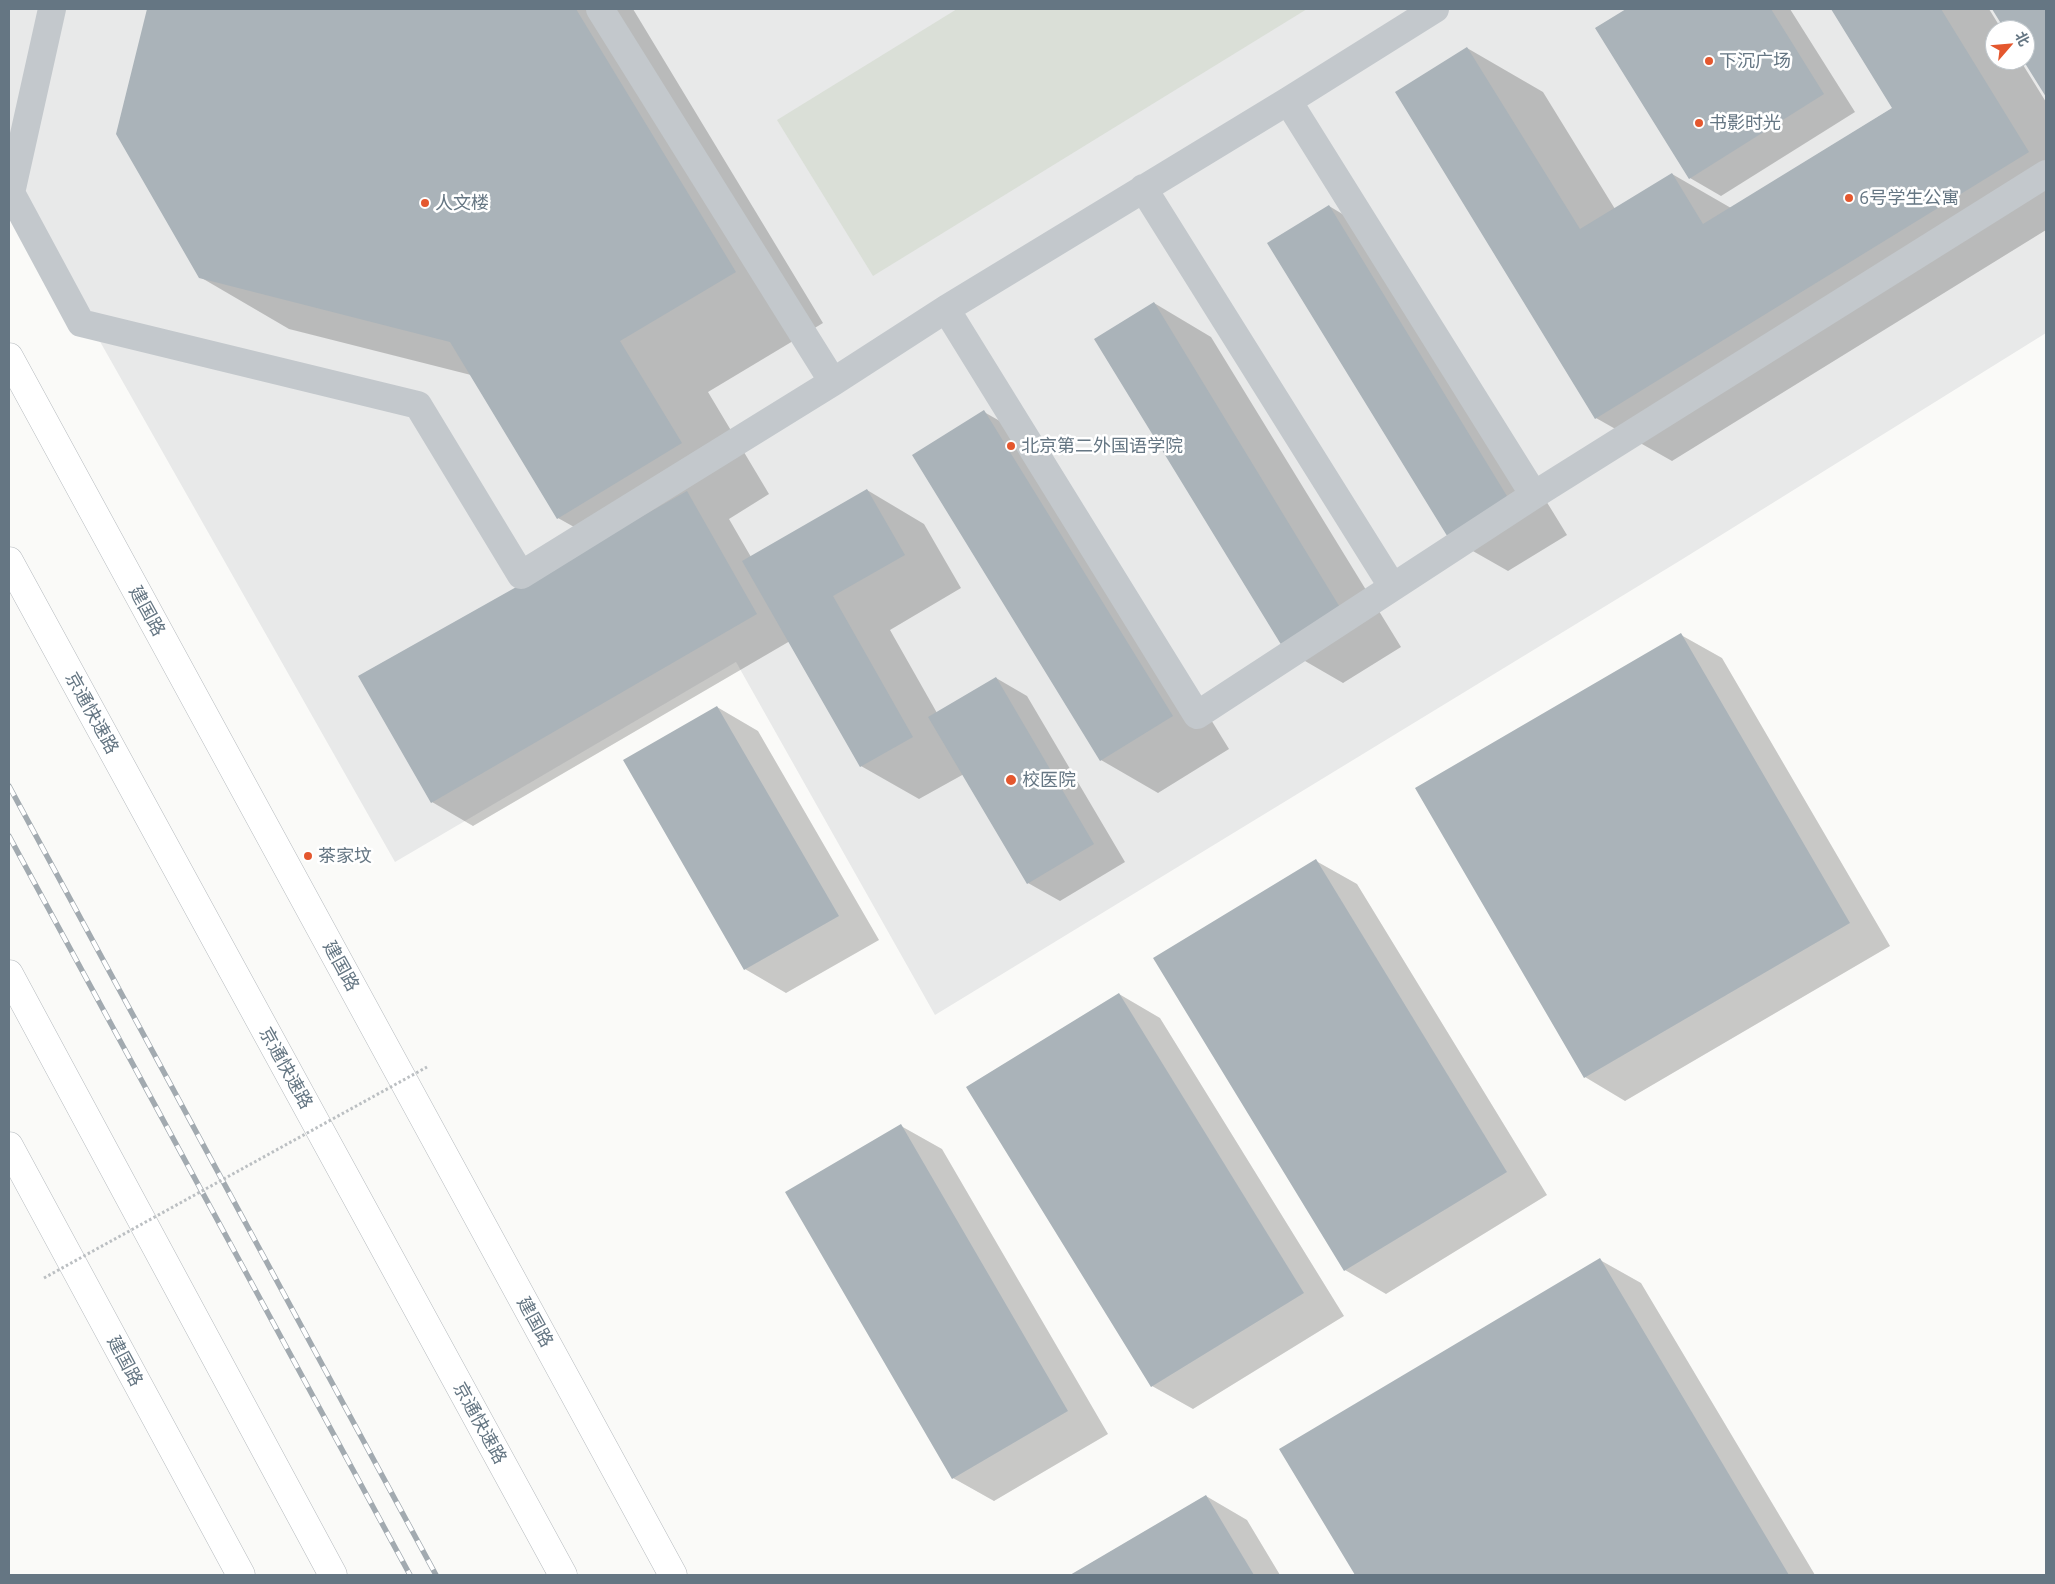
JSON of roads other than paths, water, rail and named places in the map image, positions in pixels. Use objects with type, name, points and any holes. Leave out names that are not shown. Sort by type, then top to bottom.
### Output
[{"type":"main road","name":"建国路","points":[[9,357],[673,1575]]},
{"type":"main road","name":"京通快速路","points":[[9,561],[563,1575]]},
{"type":"main road","points":[[9,974],[333,1575]]},
{"type":"main road","name":"建国路","points":[[9,1146],[241,1575]]},
{"type":"street","points":[[52,9],[11,193],[81,323],[418,405],[521,575],[833,382],[946,309],[1288,101],[1435,9]]},
{"type":"street","points":[[600,9],[833,382]]},
{"type":"street","points":[[1288,101],[1534,495]]},
{"type":"street","points":[[946,309],[1197,715],[1534,495],[2046,174]]},
{"type":"street","points":[[1144,188],[1392,586]]},
{"type":"railway","points":[[9,786],[436,1575]]},
{"type":"railway","points":[[9,836],[410,1575]]},
{"type":"place","name":"下沉广场","points":[[1709,61]]},
{"type":"place","name":"书影时光","points":[[1699,123]]},
{"type":"place","name":"6号学生公寓","points":[[1849,198]]},
{"type":"place","name":"人文楼","points":[[425,203]]},
{"type":"place","name":"北京第二外国语学院","points":[[1011,446]]},
{"type":"place","name":"校医院","points":[[1011,780]]},
{"type":"place","name":"茶家坟","points":[[308,856]]}]
